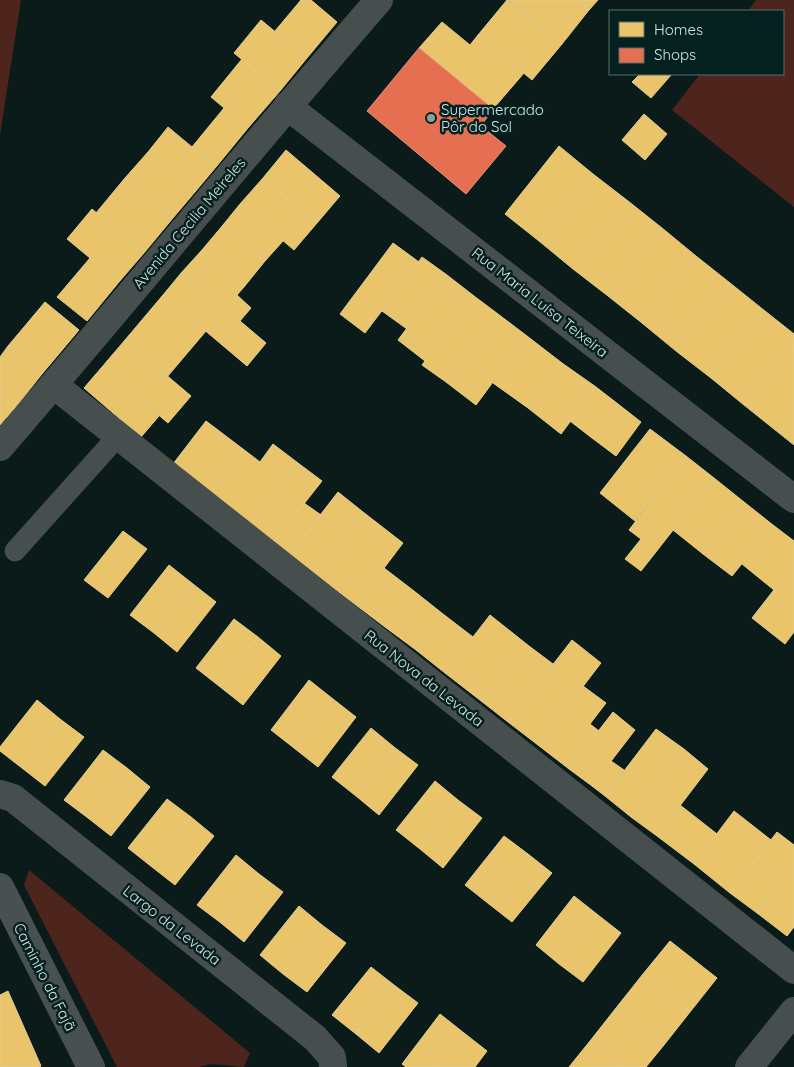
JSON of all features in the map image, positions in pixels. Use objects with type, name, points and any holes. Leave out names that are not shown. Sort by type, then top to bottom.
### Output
[{"type":"street","name":"Avenida Cecilia Meireles","points":[[0,447],[287,106],[379,0]]},
{"type":"street","name":"Rua Maria Luísa Teixeira","points":[[287,106],[794,499]]},
{"type":"street","name":"Rua Nova da Levada","points":[[54,385],[794,970]]},
{"type":"street","name":"Largo da Levada","points":[[0,794],[13,798],[315,1038],[332,1057],[332,1067]]},
{"type":"street","name":"Caminho da Fajã","points":[[0,887],[91,1067]]},
{"type":"street","points":[[749,1067],[794,1011]]},
{"type":"lane","points":[[15,551],[118,436]]},
{"type":"shaded area","points":[[0,0],[21,0],[0,135]]},
{"type":"shaded area","points":[[756,0],[794,0],[794,207],[672,110],[699,75],[784,75],[784,10],[749,10]]},
{"type":"shaded area","points":[[29,870],[250,1053],[244,1067],[216,1064],[200,1067],[117,1067],[24,885]]},
{"type":"building: Homes","points":[[301,0],[311,0],[337,22],[307,58],[275,31]]},
{"type":"building: Homes","points":[[507,0],[562,44],[532,80],[478,35]]},
{"type":"building: Homes","points":[[508,0],[577,0],[589,10],[562,44]]},
{"type":"building: Homes","points":[[577,0],[598,0],[589,10]]},
{"type":"building: Homes","points":[[261,20],[307,58],[280,91],[234,53]]},
{"type":"building: Homes","points":[[442,22],[470,45],[478,35],[524,73],[493,109],[419,48]]},
{"type":"building: Homes","points":[[242,59],[280,91],[248,128],[211,97]]},
{"type":"building: Homes","points":[[639,75],[671,75],[651,98],[632,82]]},
{"type":"building: Homes","points":[[224,108],[248,128],[216,167],[192,147]]},
{"type":"building: Homes","points":[[644,114],[667,134],[645,160],[622,140]]},
{"type":"building: Homes","points":[[168,127],[216,167],[195,192],[148,152]]},
{"type":"building: Homes","points":[[559,146],[593,174],[539,241],[505,214]]},
{"type":"building: Homes","points":[[286,150],[340,196],[317,223],[263,178]]},
{"type":"building: Homes","points":[[148,152],[195,192],[173,218],[125,178]]},
{"type":"building: Homes","points":[[593,174],[628,201],[573,269],[539,241]]},
{"type":"building: Homes","points":[[125,178],[173,218],[144,253],[96,213]]},
{"type":"building: Homes","points":[[263,178],[317,223],[294,250],[240,204]]},
{"type":"building: Homes","points":[[628,201],[662,228],[608,296],[573,269]]},
{"type":"building: Homes","points":[[240,204],[283,241],[265,261],[223,225]]},
{"type":"building: Homes","points":[[92,209],[144,253],[119,282],[67,239]]},
{"type":"building: Homes","points":[[223,225],[265,261],[244,287],[202,250]]},
{"type":"building: Homes","points":[[662,228],[696,256],[642,323],[608,296]]},
{"type":"building: Homes","points":[[393,243],[419,262],[365,333],[340,314]]},
{"type":"building: Homes","points":[[202,250],[244,287],[237,295],[251,308],[240,321],[182,272]]},
{"type":"building: Homes","points":[[696,256],[730,283],[676,351],[642,323]]},
{"type":"building: Homes","points":[[422,257],[447,275],[407,329],[382,311]]},
{"type":"building: Homes","points":[[90,258],[119,282],[87,321],[57,297]]},
{"type":"building: Homes","points":[[182,272],[266,343],[247,366],[163,295]]},
{"type":"building: Homes","points":[[447,275],[474,296],[425,361],[398,340]]},
{"type":"building: Homes","points":[[730,283],[765,311],[711,378],[676,351]]},
{"type":"building: Homes","points":[[163,295],[206,331],[167,377],[125,340]]},
{"type":"building: Homes","points":[[474,296],[498,314],[446,382],[422,365]]},
{"type":"building: Homes","points":[[45,302],[79,330],[42,374],[8,346]]},
{"type":"building: Homes","points":[[765,311],[794,334],[794,343],[744,405],[711,378]]},
{"type":"building: Homes","points":[[498,314],[527,336],[476,405],[446,382]]},
{"type":"building: Homes","points":[[527,336],[562,363],[528,408],[493,383]]},
{"type":"building: Homes","points":[[125,340],[191,396],[168,423],[102,367]]},
{"type":"building: Homes","points":[[794,343],[794,413],[779,433],[744,405]]},
{"type":"building: Homes","points":[[8,346],[42,374],[15,408],[0,395],[0,357]]},
{"type":"building: Homes","points":[[562,363],[596,387],[561,434],[528,408]]},
{"type":"building: Homes","points":[[102,367],[159,416],[141,437],[84,388]]},
{"type":"building: Homes","points":[[596,387],[618,404],[592,438],[570,421]]},
{"type":"building: Homes","points":[[0,395],[15,408],[0,425]]},
{"type":"building: Homes","points":[[618,404],[641,422],[616,456],[592,438]]},
{"type":"building: Homes","points":[[794,413],[794,445],[779,433]]},
{"type":"building: Homes","points":[[206,421],[243,449],[210,493],[173,464]]},
{"type":"building: Homes","points":[[650,429],[686,456],[635,521],[600,493]]},
{"type":"building: Homes","points":[[273,444],[298,463],[251,524],[210,493],[243,449],[260,462]]},
{"type":"building: Homes","points":[[686,456],[714,478],[641,571],[625,559],[641,539],[629,530]]},
{"type":"building: Homes","points":[[298,463],[322,481],[274,542],[251,524]]},
{"type":"building: Homes","points":[[714,478],[744,502],[703,554],[673,530]]},
{"type":"building: Homes","points":[[338,492],[363,512],[315,574],[290,554]]},
{"type":"building: Homes","points":[[744,502],[773,525],[732,576],[703,554]]},
{"type":"building: Homes","points":[[304,503],[321,515],[290,554],[274,542]]},
{"type":"building: Homes","points":[[363,512],[403,543],[356,605],[315,574]]},
{"type":"building: Homes","points":[[773,525],[794,541],[794,564],[774,590],[742,564]]},
{"type":"building: Homes","points":[[123,531],[147,549],[108,598],[84,580]]},
{"type":"building: Homes","points":[[794,564],[794,632],[785,644],[752,618]]},
{"type":"building: Homes","points":[[169,565],[193,584],[154,633],[130,615]]},
{"type":"building: Homes","points":[[384,568],[414,591],[385,627],[356,605]]},
{"type":"building: Homes","points":[[193,584],[216,602],[177,652],[154,633]]},
{"type":"building: Homes","points":[[414,591],[443,614],[416,650],[385,627]]},
{"type":"building: Homes","points":[[443,614],[473,637],[445,673],[416,650]]},
{"type":"building: Homes","points":[[490,615],[529,646],[485,704],[445,673]]},
{"type":"building: Homes","points":[[234,619],[258,637],[219,686],[196,668]]},
{"type":"building: Homes","points":[[258,637],[281,656],[243,705],[219,686]]},
{"type":"building: Homes","points":[[572,640],[601,663],[538,745],[508,722]]},
{"type":"building: Homes","points":[[529,646],[553,664],[508,722],[485,704]]},
{"type":"building: Homes","points":[[309,680],[333,699],[294,748],[271,730]]},
{"type":"building: Homes","points":[[583,686],[606,703],[590,724],[599,731],[569,769],[538,745]]},
{"type":"building: Homes","points":[[333,699],[356,717],[318,767],[294,748]]},
{"type":"building: Homes","points":[[37,700],[60,719],[22,768],[0,751],[0,747]]},
{"type":"building: Homes","points":[[613,712],[635,730],[592,786],[569,769]]},
{"type":"building: Homes","points":[[60,719],[84,737],[45,786],[22,768]]},
{"type":"building: Homes","points":[[371,728],[394,747],[356,796],[332,777]]},
{"type":"building: Homes","points":[[656,729],[684,749],[631,817],[605,796]]},
{"type":"building: Homes","points":[[394,747],[418,765],[379,815],[356,796]]},
{"type":"building: Homes","points":[[684,749],[708,769],[657,836],[631,817]]},
{"type":"building: Homes","points":[[103,750],[127,768],[88,818],[64,800]]},
{"type":"building: Homes","points":[[611,761],[624,770],[605,796],[592,786]]},
{"type":"building: Homes","points":[[127,768],[150,787],[111,836],[88,818]]},
{"type":"building: Homes","points":[[435,781],[458,800],[420,849],[396,830]]},
{"type":"building: Homes","points":[[167,799],[191,817],[152,867],[128,848]]},
{"type":"building: Homes","points":[[458,800],[482,818],[443,868],[420,849]]},
{"type":"building: Homes","points":[[680,805],[717,834],[694,864],[657,836]]},
{"type":"building: Homes","points":[[734,811],[771,840],[730,893],[694,864]]},
{"type":"building: Homes","points":[[191,817],[214,836],[175,885],[152,867]]},
{"type":"building: Homes","points":[[777,832],[794,845],[794,864],[757,913],[730,893]]},
{"type":"building: Homes","points":[[504,836],[528,854],[489,904],[465,885]]},
{"type":"building: Homes","points":[[528,854],[552,873],[512,922],[489,904]]},
{"type":"building: Homes","points":[[236,855],[259,874],[221,923],[197,905]]},
{"type":"building: Homes","points":[[794,864],[794,927],[787,936],[757,913]]},
{"type":"building: Homes","points":[[259,874],[283,892],[244,942],[221,923]]},
{"type":"building: Homes","points":[[574,896],[598,915],[559,964],[536,945]]},
{"type":"building: Homes","points":[[299,906],[322,925],[283,974],[260,955]]},
{"type":"building: Homes","points":[[598,915],[621,933],[583,982],[559,964]]},
{"type":"building: Homes","points":[[322,925],[346,943],[307,992],[283,974]]},
{"type":"building: Homes","points":[[670,941],[717,978],[690,1012],[643,974]]},
{"type":"building: Homes","points":[[371,967],[394,985],[356,1034],[332,1015]]},
{"type":"building: Homes","points":[[643,974],[690,1012],[664,1045],[616,1008]]},
{"type":"building: Homes","points":[[394,985],[418,1003],[379,1053],[356,1034]]},
{"type":"building: Homes","points":[[8,991],[41,1066],[39,1067],[0,1067],[0,995]]},
{"type":"building: Homes","points":[[616,1008],[664,1045],[646,1067],[622,1067],[590,1041]]},
{"type":"building: Homes","points":[[440,1014],[464,1033],[437,1067],[406,1067],[402,1064]]},
{"type":"building: Homes","points":[[464,1033],[487,1051],[475,1067],[437,1067]]},
{"type":"building: Homes","points":[[590,1041],[622,1067],[569,1067]]},
{"type":"building: Shops","name":"Supermercado Pôr do Sol","points":[[419,48],[493,109],[481,126],[506,146],[466,194],[367,111]]},
{"type":"place","name":"Supermercado Pôr do Sol","points":[[431,118]]}]
